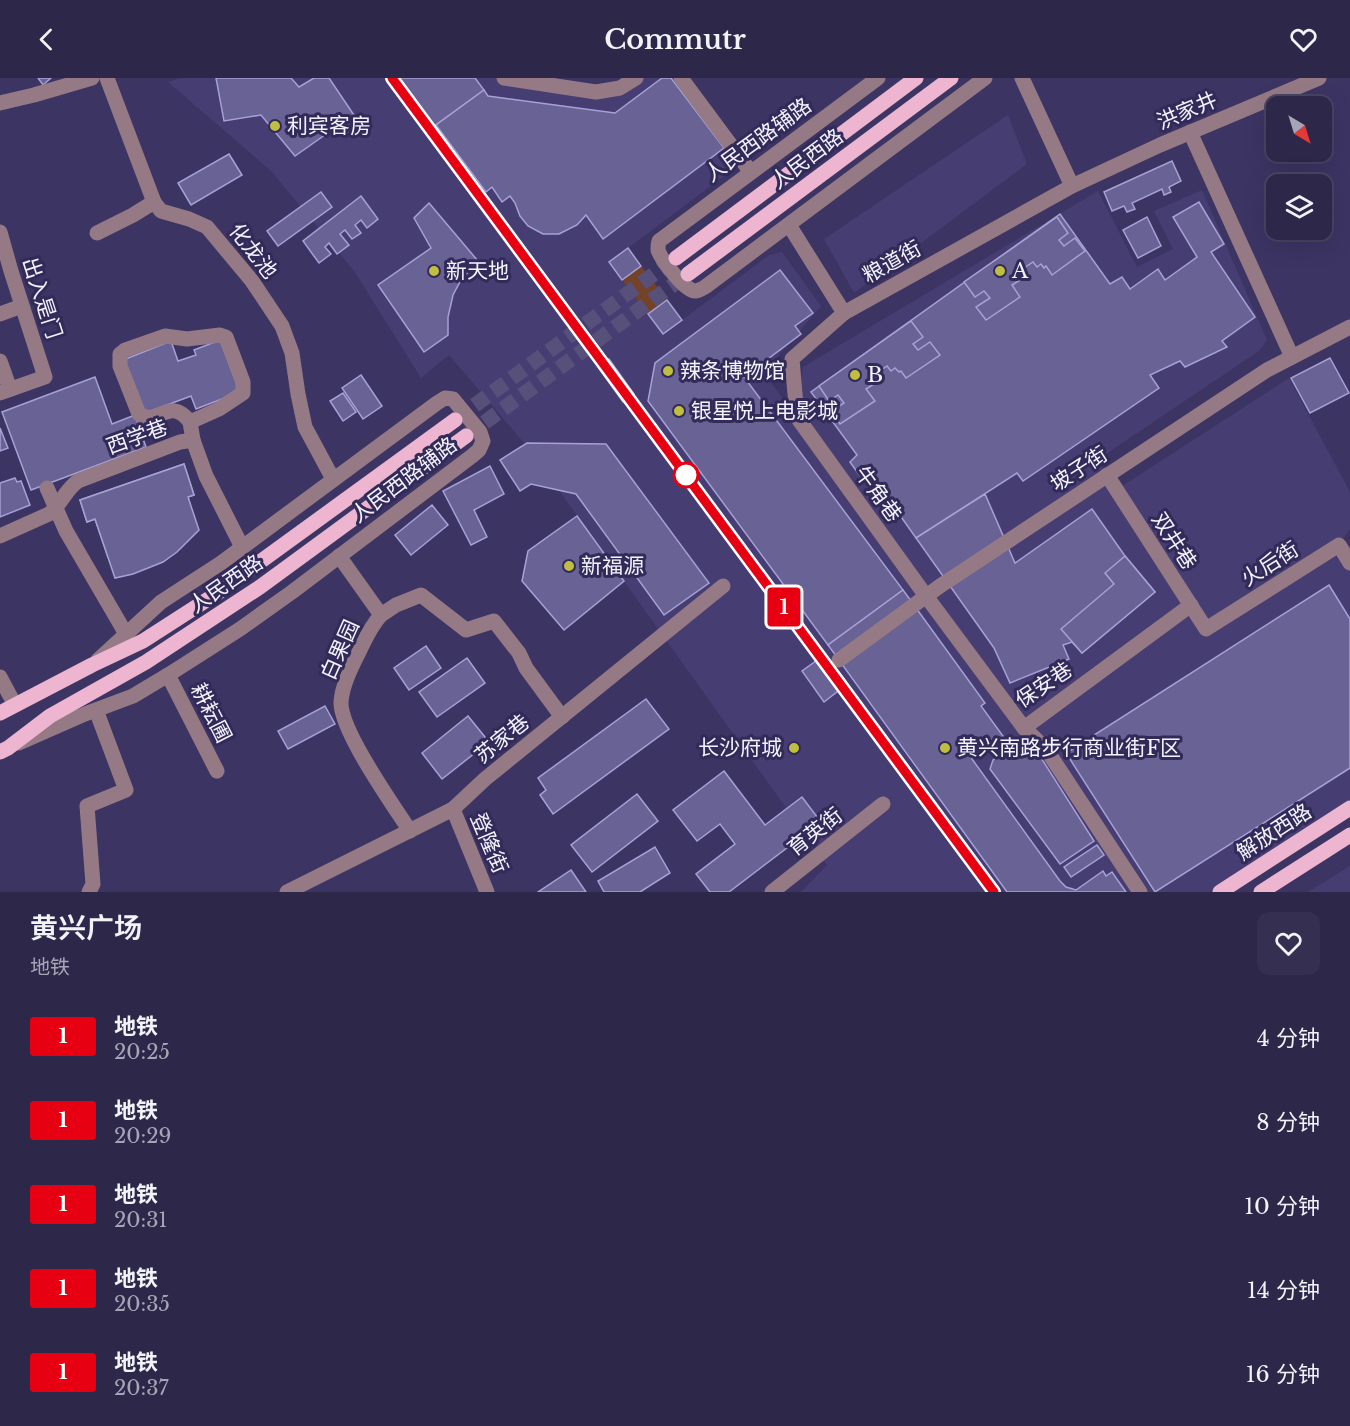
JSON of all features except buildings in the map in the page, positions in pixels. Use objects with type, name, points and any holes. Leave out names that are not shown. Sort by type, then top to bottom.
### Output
[{"type":"main road","name":"人民西路","points":[[676,258],[916,78]]},
{"type":"main road","name":"人民西路","points":[[688,274],[951,78]]},
{"type":"main road","name":"人民西路","points":[[0,713],[92,664],[143,641],[216,594],[455,420]]},
{"type":"main road","name":"人民西路","points":[[4,750],[51,716],[146,662],[260,587],[466,436]]},
{"type":"main road","name":"解放西路","points":[[1220,892],[1350,808]]},
{"type":"main road","name":"解放西路","points":[[1265,891],[1350,836]]},
{"type":"street","points":[[0,103],[92,78]]},
{"type":"street","points":[[97,232],[154,202],[107,78]]},
{"type":"street","points":[[504,78],[596,92],[620,88],[636,78]]},
{"type":"street","points":[[681,78],[750,171]]},
{"type":"street","name":"人民西路辅路","points":[[878,78],[750,171],[659,241],[658,249],[661,256],[682,284],[689,290],[696,291],[789,225],[985,78]]},
{"type":"street","points":[[1022,78],[1072,186]]},
{"type":"street","name":"洪家井","points":[[1072,186],[1190,132],[1319,78]]},
{"type":"street","points":[[1190,132],[1292,357]]},
{"type":"street","name":"粮道街","points":[[797,417],[792,359],[844,313],[1072,186]]},
{"type":"street","name":"化龙池","points":[[154,202],[161,211],[207,227],[252,281],[282,326],[292,353],[305,427],[333,479]]},
{"type":"street","points":[[789,225],[844,313]]},
{"type":"street","name":"出入是门","points":[[0,232],[45,376],[5,391]]},
{"type":"street","points":[[0,314],[22,306]]},
{"type":"street","name":"坡子街","points":[[839,660],[926,596],[1267,370],[1350,327]]},
{"type":"street","points":[[190,422],[219,409],[243,393],[243,382],[226,337],[220,335],[188,339],[165,336],[125,350],[120,354],[120,366],[139,414],[145,418],[172,410],[180,411],[190,422],[193,440]]},
{"type":"street","points":[[0,361],[5,391]]},
{"type":"street","name":"人民西路辅路","points":[[4,750],[133,696],[240,629],[472,456],[479,450],[483,441],[480,432],[453,399],[446,398],[437,403],[242,547],[161,602],[92,664]]},
{"type":"street","name":"牛角巷","points":[[797,417],[926,596]]},
{"type":"street","name":"西学巷","points":[[0,536],[39,520],[55,509],[64,493],[78,481],[180,442],[193,440],[206,476],[242,547]]},
{"type":"street","name":"双井巷","points":[[1107,475],[1206,629]]},
{"type":"street","points":[[47,488],[55,509],[126,634]]},
{"type":"street","name":"火后街","points":[[1206,629],[1339,545],[1350,563]]},
{"type":"street","name":"白果园","points":[[339,556],[381,615],[372,625],[349,674],[341,702],[347,726],[371,772],[410,831]]},
{"type":"street","name":"苏家巷","points":[[287,892],[453,809],[485,779],[723,586]]},
{"type":"street","points":[[381,615],[396,605],[420,596],[466,630],[494,621],[519,652],[526,668],[562,717]]},
{"type":"street","name":"保安巷","points":[[926,596],[1024,728],[1191,605]]},
{"type":"street","name":"耕耘圃","points":[[168,675],[217,771]]},
{"type":"street","points":[[0,677],[15,705]]},
{"type":"street","points":[[89,892],[93,884],[87,806],[126,790],[96,710]]},
{"type":"street","points":[[1024,728],[1046,749],[1140,892]]},
{"type":"street","name":"育英街","points":[[772,892],[883,804]]},
{"type":"street","name":"登隆街","points":[[453,809],[487,892]]},
{"type":"path","points":[[600,357],[622,386]]},
{"type":"shaded area","points":[[181,78],[504,78],[596,92],[636,78],[681,78],[743,162],[628,248],[682,320],[769,255],[782,252],[821,306],[779,355],[768,379],[796,416],[803,367],[1098,191],[1137,267],[1173,249],[1154,211],[1202,190],[1267,340],[1259,351],[1097,460],[1116,490],[1289,378],[1350,492],[1350,529],[1339,545],[1350,563],[1350,802],[1210,892],[801,892],[827,865],[530,450],[449,355],[421,378],[354,271],[271,171],[168,82]]},
{"type":"shaded area","points":[[1008,115],[1027,164],[854,293],[824,239]]},
{"type":"shaded area","points":[[641,266],[667,300],[648,314],[622,280]]},
{"type":"shaded area","points":[[1350,866],[1350,892],[1308,892]]},
{"type":"tunnel","points":[[456,419],[676,258]]},
{"type":"tunnel","points":[[466,436],[688,274]]},
{"type":"metro line","name":"1","points":[[392,78],[994,892]]},
{"type":"place","name":"利宾客房","points":[[275,126]]},
{"type":"place","name":"新天地","points":[[434,271]]},
{"type":"place","name":"A","points":[[1000,271]]},
{"type":"place","name":"辣条博物馆","points":[[668,371]]},
{"type":"place","name":"B","points":[[855,375]]},
{"type":"place","name":"银星悦上电影城","points":[[679,411]]},
{"type":"place","name":"新福源","points":[[569,566]]},
{"type":"place","name":"长沙府城","points":[[794,748]]},
{"type":"place","name":"黄兴南路步行商业街F区","points":[[945,748]]}]
